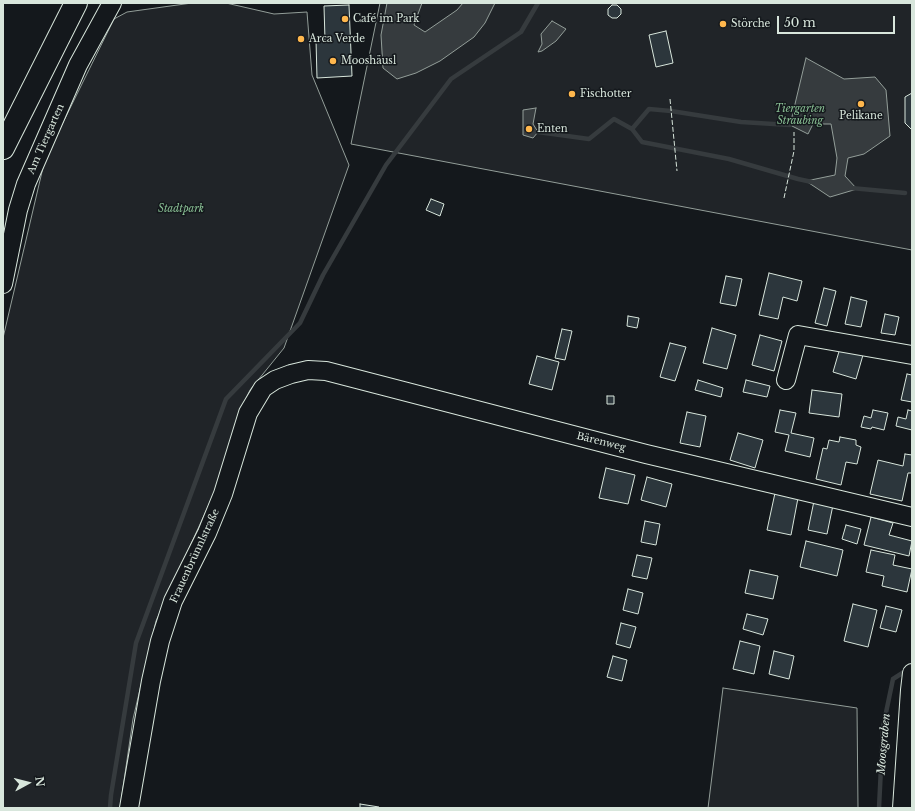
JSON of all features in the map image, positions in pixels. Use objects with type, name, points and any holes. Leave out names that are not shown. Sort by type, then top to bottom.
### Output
[{"type":"main road","points":[[3,148],[76,3]]},
{"type":"street","name":"Am Tiergarten","points":[[3,284],[18,210],[26,184],[78,65],[112,3]]},
{"type":"street","points":[[786,380],[798,335],[912,356]]},
{"type":"street","name":"Bärenweg","points":[[291,374],[308,370],[326,371],[634,451],[912,517]]},
{"type":"street","name":"Frauenbrünnlstraße","points":[[129,808],[151,681],[160,641],[173,601],[208,533],[221,501],[248,413],[263,388],[275,380],[291,374]]},
{"type":"street","points":[[902,808],[909,698],[912,674]]},
{"type":"green space","name":"Stadtpark","points":[[192,3],[226,3],[274,14],[307,12],[312,75],[349,165],[284,348],[250,390],[238,415],[216,489],[156,621],[133,719],[120,808],[3,808],[3,338],[45,159],[114,19],[127,12]]},
{"type":"green space","name":"Tiergarten Straubing","points":[[380,3],[912,3],[912,250],[351,144]]},
{"type":"green space","points":[[723,688],[857,708],[858,808],[708,808]]},
{"type":"shaded area","points":[[387,3],[422,3],[414,25],[425,32],[457,10],[463,3],[495,3],[485,23],[474,37],[440,61],[416,73],[397,79],[383,68],[381,35]]},
{"type":"shaded area","points":[[552,21],[566,29],[556,41],[542,51],[538,52],[542,44],[541,34]]},
{"type":"shaded area","points":[[806,58],[844,79],[875,77],[886,90],[890,136],[864,154],[848,158],[845,176],[857,189],[830,197],[806,181],[835,175],[837,158],[831,124],[813,124],[808,134],[790,125]]},
{"type":"shaded area","points":[[536,108],[533,124],[538,132],[533,138],[523,135],[523,110]]},
{"type":"building","points":[[349,5],[352,76],[317,78],[316,40],[325,40],[324,6]]},
{"type":"building","points":[[612,5],[617,5],[621,9],[621,14],[617,18],[612,18],[608,15],[608,9]]},
{"type":"building","points":[[666,31],[673,63],[656,67],[649,35]]},
{"type":"building","points":[[912,93],[912,130],[905,123],[905,97]]},
{"type":"building","points":[[431,199],[444,204],[440,216],[426,210]]},
{"type":"building","points":[[769,273],[802,281],[797,301],[783,297],[778,319],[759,315]]},
{"type":"building","points":[[726,276],[742,279],[736,306],[720,303]]},
{"type":"building","points":[[824,288],[836,291],[827,326],[815,323]]},
{"type":"building","points":[[851,297],[867,301],[861,327],[845,324]]},
{"type":"building","points":[[885,314],[899,317],[895,335],[881,333]]},
{"type":"building","points":[[628,316],[639,318],[637,328],[627,326]]},
{"type":"building","points":[[712,328],[736,335],[727,369],[703,363]]},
{"type":"building","points":[[562,329],[572,331],[565,360],[555,358]]},
{"type":"building","points":[[760,335],[782,341],[774,371],[752,365]]},
{"type":"building","points":[[670,343],[686,347],[675,381],[660,377]]},
{"type":"building","points":[[840,348],[863,355],[856,379],[833,372]]},
{"type":"building","points":[[537,356],[559,362],[552,390],[529,384]]},
{"type":"building","points":[[907,374],[912,375],[912,402],[901,400]]},
{"type":"building","points":[[698,380],[723,388],[721,397],[695,390]]},
{"type":"building","points":[[746,380],[770,386],[767,397],[743,392]]},
{"type":"building","points":[[812,390],[842,394],[839,417],[809,413]]},
{"type":"building","points":[[607,396],[614,396],[614,404],[607,404]]},
{"type":"building","points":[[780,410],[796,413],[791,433],[814,438],[810,457],[785,451],[789,435],[775,432]]},
{"type":"building","points":[[873,410],[888,413],[884,430],[872,427],[871,429],[861,427],[864,416],[871,418]]},
{"type":"building","points":[[908,410],[912,411],[912,430],[896,426],[898,417],[906,419]]},
{"type":"building","points":[[687,412],[706,416],[700,447],[680,443]]},
{"type":"building","points":[[738,433],[763,440],[755,468],[730,460]]},
{"type":"building","points":[[840,437],[856,440],[856,445],[861,447],[857,464],[846,462],[841,485],[816,479],[823,448],[827,449],[829,440],[839,442]]},
{"type":"building","points":[[905,454],[912,455],[912,473],[908,473],[902,501],[870,494],[878,460],[903,466]]},
{"type":"building","points":[[606,468],[635,475],[628,504],[599,498]]},
{"type":"building","points":[[647,477],[672,484],[666,507],[641,500]]},
{"type":"building","points":[[775,493],[798,498],[791,535],[767,530]]},
{"type":"building","points":[[814,501],[833,505],[827,534],[808,530]]},
{"type":"building","points":[[871,517],[893,523],[889,535],[912,541],[909,556],[864,545]]},
{"type":"building","points":[[645,521],[660,524],[656,545],[641,542]]},
{"type":"building","points":[[846,525],[861,529],[857,544],[842,539]]},
{"type":"building","points":[[806,541],[843,550],[837,576],[800,567]]},
{"type":"building","points":[[871,550],[895,555],[893,565],[912,569],[907,592],[882,586],[884,576],[866,572]]},
{"type":"building","points":[[637,555],[652,558],[647,579],[632,576]]},
{"type":"building","points":[[750,570],[778,576],[773,599],[745,593]]},
{"type":"building","points":[[628,589],[643,593],[638,614],[623,610]]},
{"type":"building","points":[[853,604],[877,610],[868,647],[844,641]]},
{"type":"building","points":[[886,606],[902,610],[896,632],[880,628]]},
{"type":"building","points":[[747,614],[768,619],[763,635],[743,629]]},
{"type":"building","points":[[621,623],[636,627],[630,648],[616,644]]},
{"type":"building","points":[[740,641],[760,646],[754,674],[733,669]]},
{"type":"building","points":[[774,651],[794,656],[789,679],[769,674]]},
{"type":"building","points":[[613,656],[627,660],[622,681],[607,677]]},
{"type":"building","points":[[360,804],[379,807],[379,808],[360,808]]},
{"type":"waterway","points":[[110,808],[136,643],[226,399],[300,323],[323,275],[386,165],[451,79],[521,32],[538,3]]},
{"type":"waterway","points":[[632,129],[649,109],[741,122],[790,125]]},
{"type":"waterway","points":[[538,132],[589,139],[614,119],[632,129],[642,142],[729,159],[812,182]]},
{"type":"waterway","points":[[851,188],[905,193]]},
{"type":"waterway","name":"Moosgraben","points":[[879,808],[883,727],[893,679],[907,670]]},
{"type":"fence","points":[[670,99],[677,171]]},
{"type":"fence","points":[[784,198],[794,151],[794,132]]},
{"type":"place","name":"Café im Park","points":[[345,19]]},
{"type":"place","name":"Störche","points":[[723,24]]},
{"type":"place","name":"Arca Verde","points":[[301,39]]},
{"type":"place","name":"Mooshäusl","points":[[333,61]]},
{"type":"place","name":"Fischotter","points":[[572,94]]},
{"type":"place","name":"Pelikane","points":[[861,104]]},
{"type":"place","name":"Enten","points":[[529,129]]}]
